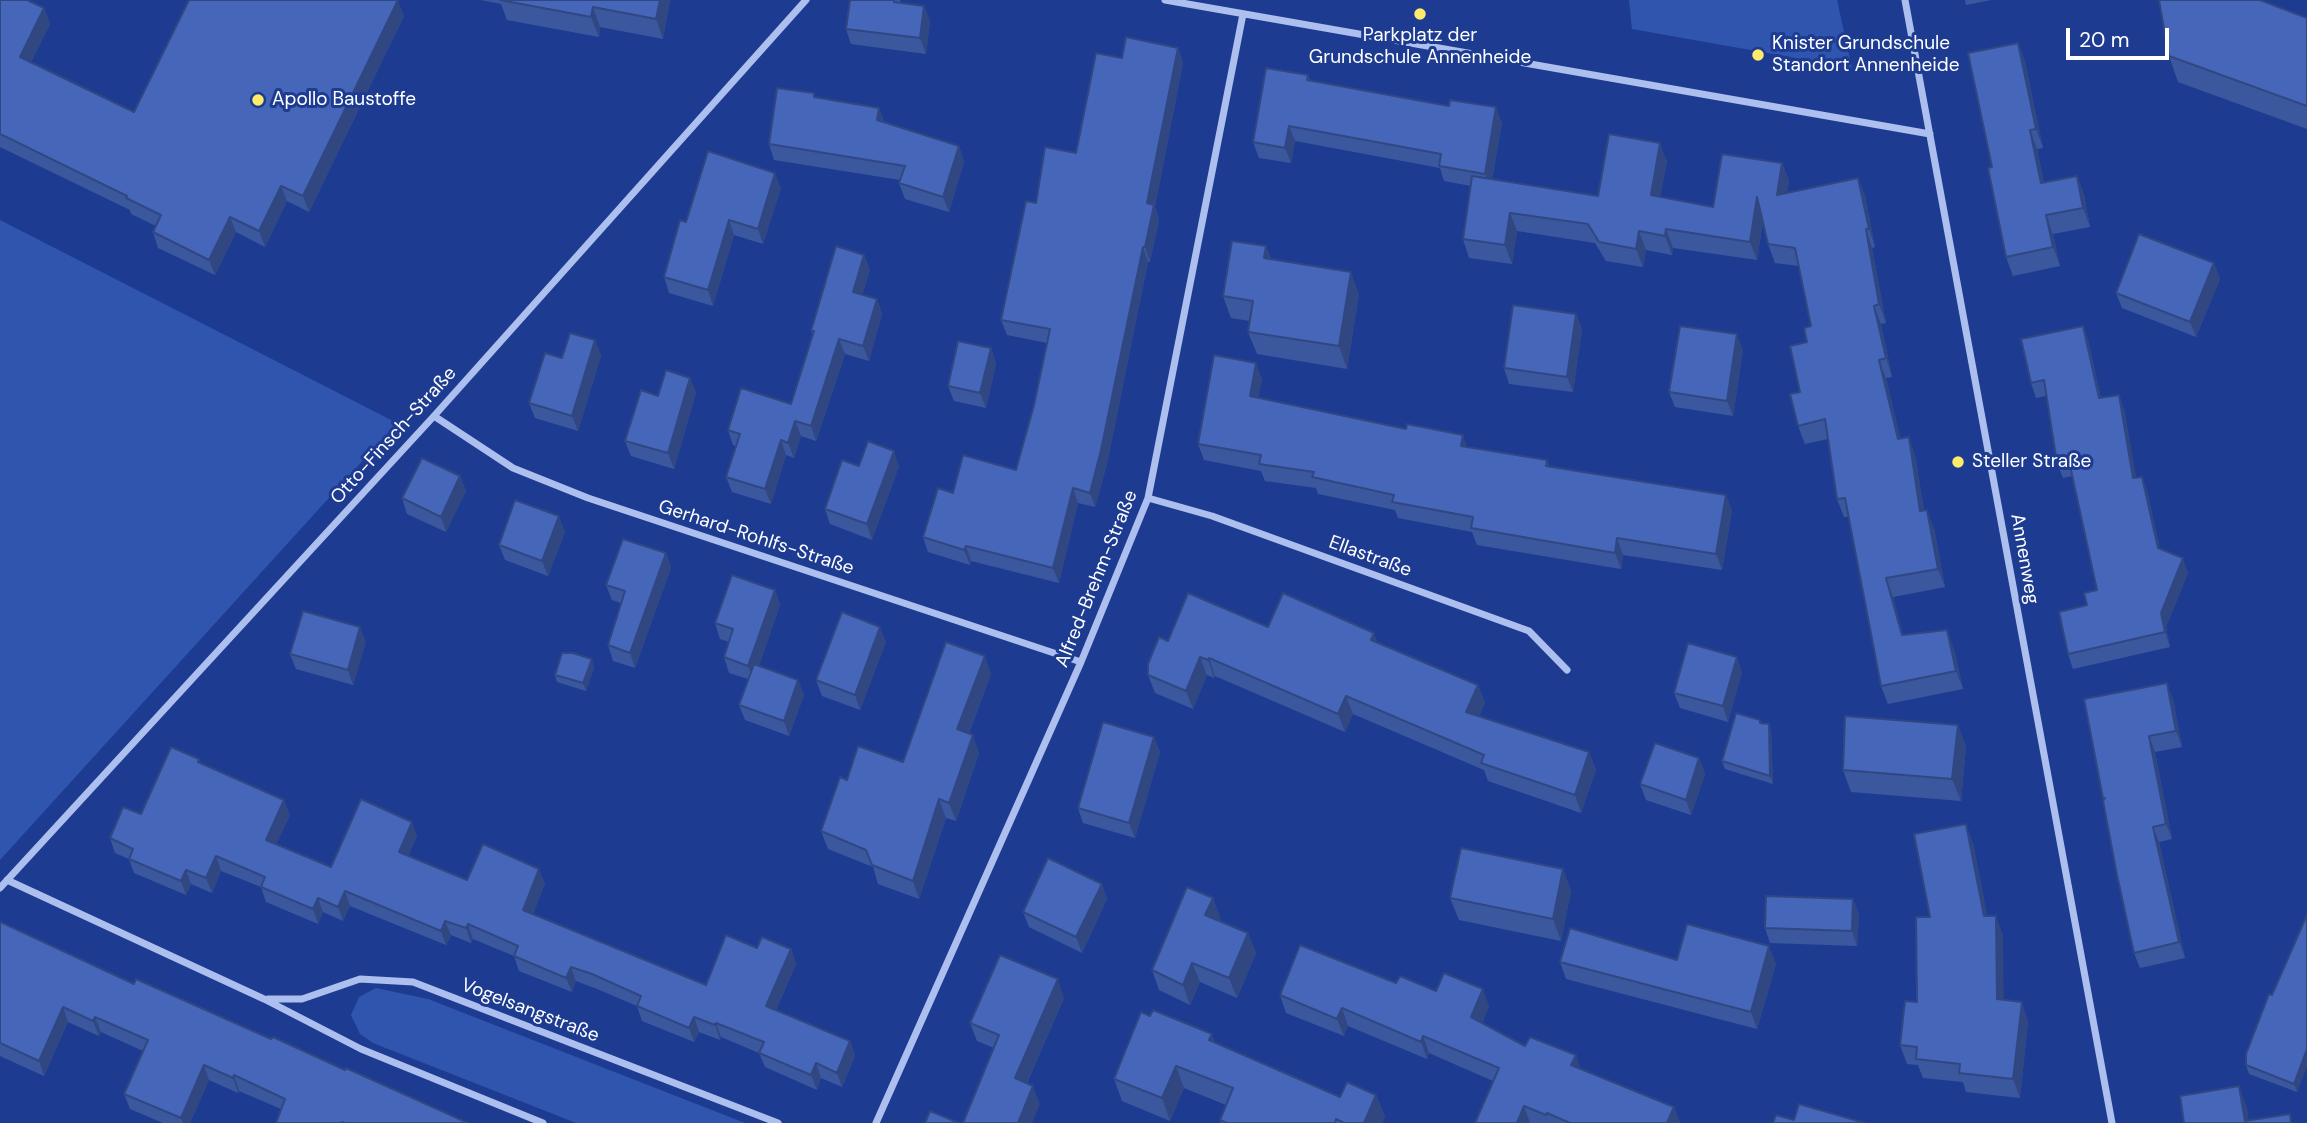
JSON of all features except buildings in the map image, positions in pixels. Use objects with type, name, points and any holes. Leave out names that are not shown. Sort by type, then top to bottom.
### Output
[{"type":"street","name":"Otto-Finsch-Straße","points":[[0,888],[434,416],[806,0]]},
{"type":"street","points":[[1165,0],[1930,134]]},
{"type":"street","name":"Annenweg","points":[[1905,0],[2112,1123]]},
{"type":"street","name":"Alfred-Brehm-Straße","points":[[876,1123],[1081,662],[1148,498],[1243,14]]},
{"type":"street","name":"Gerhard-Rohlfs-Straße","points":[[434,416],[513,468],[588,498],[1081,662]]},
{"type":"street","name":"Ellastraße","points":[[1148,498],[1212,516],[1529,631],[1567,670]]},
{"type":"street","name":"Vogelsangstraße","points":[[7,880],[264,999],[361,1049],[543,1123]]},
{"type":"street","name":"Vogelsangstraße","points":[[264,999],[302,999],[360,979],[413,982],[778,1123]]},
{"type":"shaded area","points":[[1629,0],[1837,0],[1852,68],[1632,29]]},
{"type":"shaded area","points":[[0,220],[397,423],[0,860]]},
{"type":"shaded area","points":[[376,988],[428,999],[745,1123],[576,1123],[373,1043],[360,1034],[351,1015],[359,997]]},
{"type":"place","name":"Parkplatz der Grundschule Annenheide","points":[[1420,14]]},
{"type":"place","name":"Knister Grundschule Standort Annenheide","points":[[1758,55]]},
{"type":"place","name":"Apollo Baustoffe","points":[[258,100]]},
{"type":"place","name":"Steller Straße","points":[[1958,462]]}]
